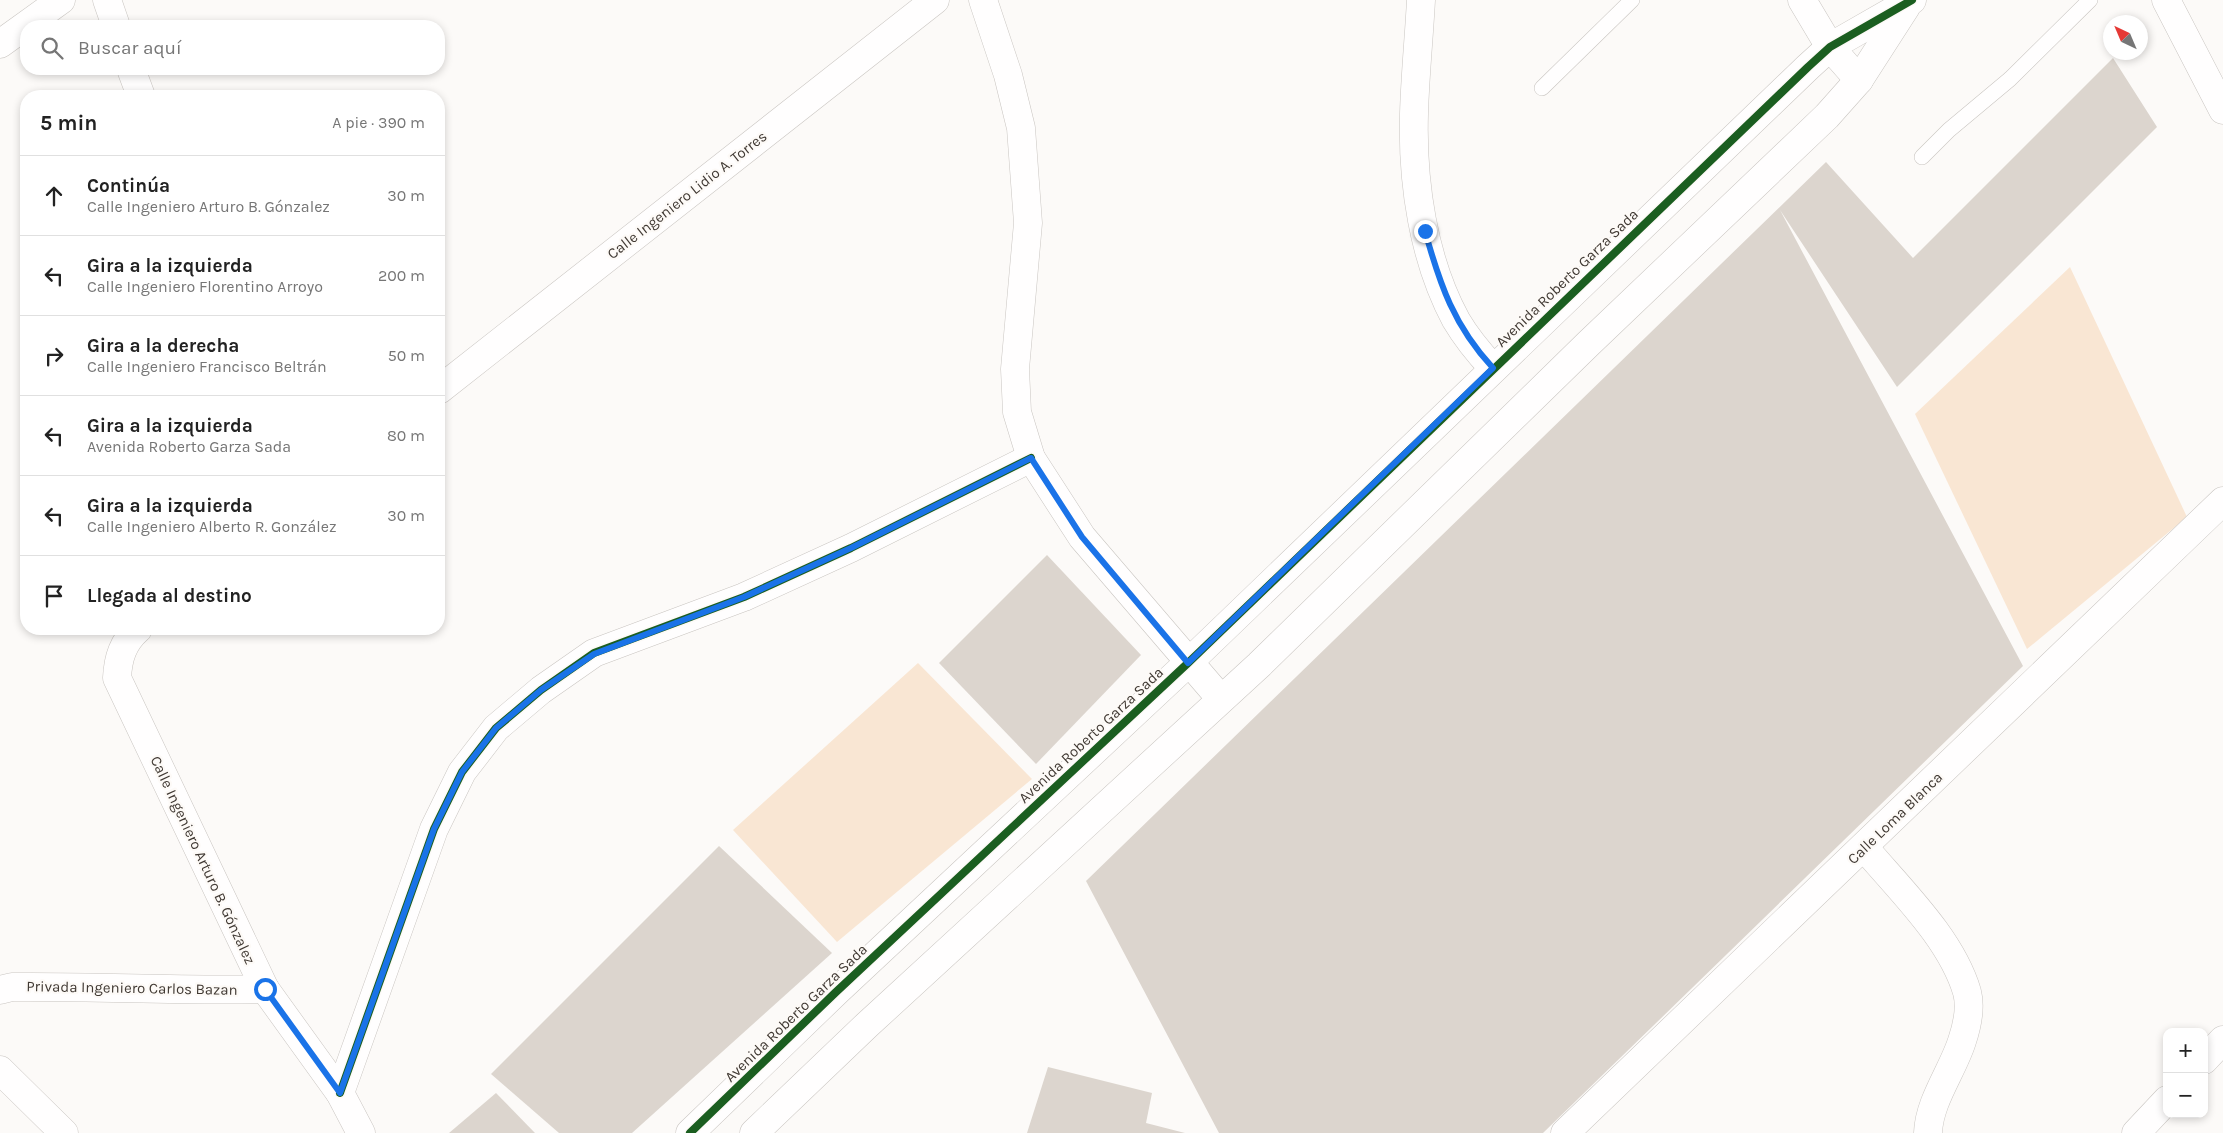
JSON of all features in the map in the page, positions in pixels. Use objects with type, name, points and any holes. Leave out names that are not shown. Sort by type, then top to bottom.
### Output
[{"type":"street","points":[[107,0],[114,20]]},
{"type":"street","name":"Calle Ingeniero Lidio A. Torres","points":[[445,385],[935,0]]},
{"type":"street","points":[[983,0],[1008,75],[1021,128],[1028,223],[1014,369],[1017,412],[1031,458],[1082,537],[1188,663],[1221,699]]},
{"type":"street","points":[[1421,0],[1414,114],[1416,178],[1425,231],[1440,284],[1456,320],[1477,350],[1493,368]]},
{"type":"street","points":[[1802,0],[1830,47],[1859,80]]},
{"type":"street","points":[[2166,0],[2223,110]]},
{"type":"street","points":[[33,20],[59,1]]},
{"type":"street","name":"Avenida Roberto Garza Sada","points":[[690,1133],[836,992],[1188,663],[1493,368],[1830,47],[1910,2]]},
{"type":"street","name":"Avenida Roberto Garza Sada","points":[[754,1133],[874,1018],[1221,699],[1827,116],[1859,80],[1910,2]]},
{"type":"street","points":[[0,44],[20,29]]},
{"type":"street","points":[[133,75],[139,90]]},
{"type":"street","points":[[340,1093],[434,829],[462,772],[496,728],[541,690],[594,654],[744,597],[860,544],[1031,458]]},
{"type":"street","name":"Calle Loma Blanca","points":[[1565,1133],[2223,501]]},
{"type":"street","name":"Calle Ingeniero Arturo B. Gónzalez","points":[[133,635],[123,648],[118,663],[117,678],[265,989],[340,1093],[361,1133]]},
{"type":"street","points":[[1864,847],[1944,942],[1967,992],[1966,1030],[1957,1058],[1938,1099],[1928,1133]]},
{"type":"street","name":"Privada Ingeniero Carlos Bazan","points":[[0,990],[12,987],[90,986],[174,991],[265,989]]},
{"type":"street","points":[[2208,1056],[2223,1040]]},
{"type":"street","points":[[0,1070],[64,1133]]},
{"type":"street","points":[[2136,1133],[2163,1104]]},
{"type":"lane","points":[[1542,88],[1632,0]]},
{"type":"lane","points":[[1922,157],[1949,130],[2010,79],[2090,0]]},
{"type":"shaded area","points":[[2070,267],[2187,517],[2027,649],[1915,414]]},
{"type":"shaded area","points":[[918,663],[1032,779],[837,942],[733,830]]},
{"type":"building","points":[[2111,60],[2114,60],[2157,127],[1897,387],[1780,210],[2023,666],[1543,1133],[1219,1133],[1086,881],[1826,162],[1913,258]]},
{"type":"building","points":[[1047,555],[1141,655],[1036,764],[939,663]]},
{"type":"building","points":[[719,846],[832,953],[632,1133],[559,1133],[491,1074]]},
{"type":"building","points":[[1048,1067],[1152,1093],[1146,1123],[1185,1133],[1027,1133]]},
{"type":"building","points":[[496,1093],[535,1133],[449,1133]]},
{"type":"cycle path","points":[[690,1133],[836,992],[1188,663],[1808,67],[1830,47],[1912,0]]},
{"type":"cycle path","points":[[340,1093],[434,829],[462,772],[496,728],[541,690],[594,653],[744,597],[851,548],[1031,458]]},
{"type":"route","points":[[265,989],[340,1093],[434,829],[462,772],[496,728],[541,690],[594,654],[660,627],[744,597],[851,548],[1031,458],[1082,537],[1188,663],[1493,368],[1477,350],[1456,320],[1440,284],[1425,231]]}]
